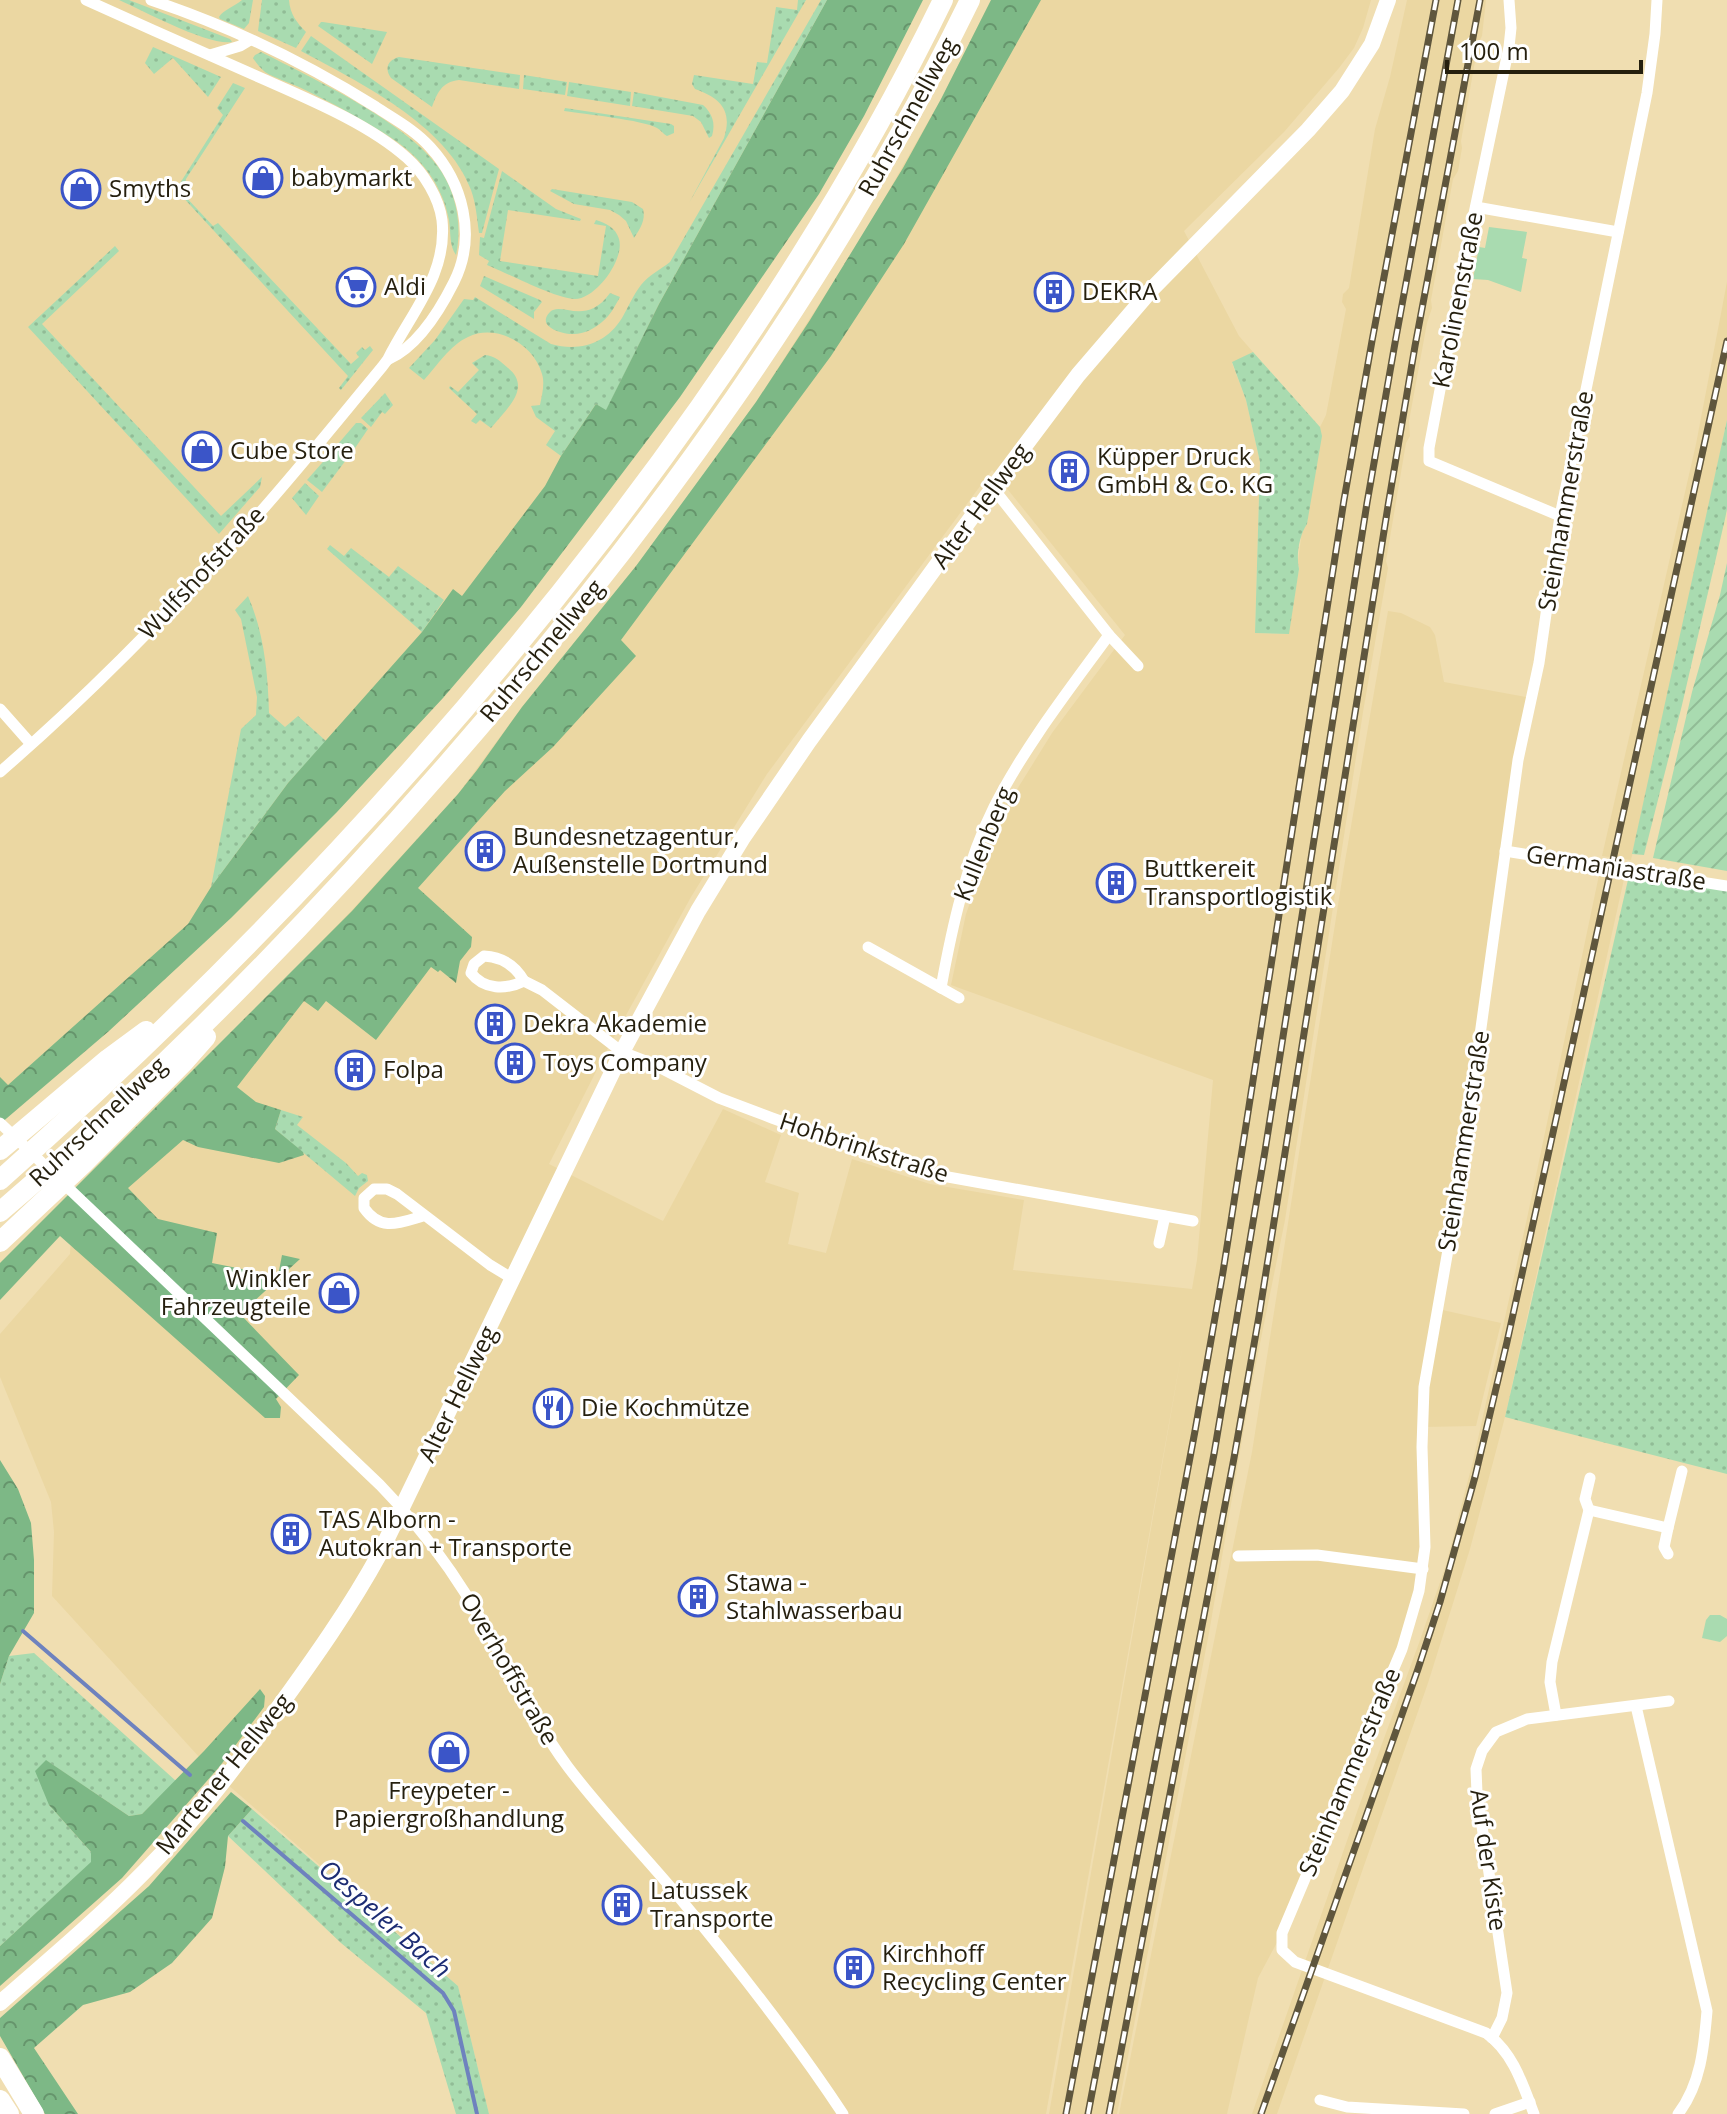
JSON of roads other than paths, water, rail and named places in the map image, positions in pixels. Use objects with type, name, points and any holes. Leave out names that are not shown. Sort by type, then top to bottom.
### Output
[{"type":"highway","name":"Ruhrschnellweg","points":[[5,1176],[216,978],[349,839],[473,700],[559,595],[645,484],[727,369],[817,230],[895,94],[943,0]]},
{"type":"highway","name":"Ruhrschnellweg","points":[[0,1212],[36,1196],[296,930],[411,806],[523,677],[620,556],[760,362],[854,215],[923,94],[970,0]]},
{"type":"highway","points":[[2,1147],[108,1059],[216,978]]},
{"type":"highway","points":[[0,1243],[24,1220],[36,1196]]},
{"type":"highway","points":[[0,2058],[34,2114]]},
{"type":"highway","points":[[0,2100],[9,2114]]},
{"type":"street","name":"Wulfshofstraße","points":[[0,772],[116,663],[242,533],[388,359],[425,297],[436,270],[442,222],[427,182],[410,161],[377,136],[317,103],[86,0]]},
{"type":"street","name":"Wulfshofstraße","points":[[151,0],[190,13],[250,40],[353,93],[416,134],[445,165],[461,198],[465,228],[463,257],[448,295],[432,319],[403,353],[388,359]]},
{"type":"street","name":"Alter Hellweg","points":[[402,1509],[622,1052],[698,911],[742,839],[800,753],[1070,385],[1180,259],[1333,102],[1365,56],[1388,0]]},
{"type":"street","name":"Karolinenstraße","points":[[1509,0],[1509,47],[1432,432],[1429,461],[1560,516]]},
{"type":"street","name":"Steinhammerstraße","points":[[1534,2114],[1513,2063],[1492,2038],[1287,1957],[1282,1950],[1282,1933],[1402,1649],[1423,1569],[1424,1387],[1459,1187],[1518,760],[1539,663],[1560,516],[1647,93],[1657,0]]},
{"type":"street","points":[[210,55],[250,40]]},
{"type":"street","points":[[1476,207],[1618,232]]},
{"type":"street","points":[[993,488],[1109,635],[1138,666]]},
{"type":"street","name":"Kullenberg","points":[[941,988],[956,915],[973,859],[993,809],[1015,769],[1109,635]]},
{"type":"street","points":[[0,709],[31,744]]},
{"type":"street","name":"Germaniastraße","points":[[1505,851],[1727,886]]},
{"type":"street","points":[[868,947],[959,998]]},
{"type":"street","points":[[524,981],[542,990],[622,1052]]},
{"type":"street","name":"Hohbrinkstraße","points":[[622,1052],[653,1064],[719,1098],[937,1175],[1193,1221]]},
{"type":"street","name":"Overhoffstraße","points":[[0,1123],[402,1509],[455,1578],[528,1706],[570,1769],[715,1941],[843,2114]]},
{"type":"street","points":[[423,1216],[390,1225],[376,1221],[364,1208],[364,1198],[374,1189],[387,1189],[513,1279]]},
{"type":"street","points":[[1159,1243],[1165,1216]]},
{"type":"street","points":[[1668,1554],[1664,1547],[1682,1471]]},
{"type":"street","points":[[1556,1715],[1550,1682],[1552,1662],[1589,1510],[1585,1499],[1590,1478]]},
{"type":"street","name":"Martener Hellweg","points":[[4,1999],[107,1909],[164,1852],[207,1802],[291,1691],[346,1610],[373,1567],[402,1509]]},
{"type":"street","points":[[1589,1510],[1668,1528]]},
{"type":"street","points":[[1238,1556],[1317,1555],[1423,1569]]},
{"type":"street","name":"Auf der Kiste","points":[[1492,2038],[1502,2018],[1507,1993],[1477,1793],[1476,1769],[1482,1751],[1496,1732],[1527,1719],[1669,1701]]},
{"type":"street","points":[[1636,1706],[1707,2011],[1704,2050],[1696,2081],[1678,2114]]},
{"type":"street","points":[[1320,2100],[1347,2107],[1464,2114]]},
{"type":"street","points":[[1495,2114],[1530,2102]]},
{"type":"waterway","name":"Oespeler Bach","points":[[23,1631],[190,1775]]},
{"type":"waterway","name":"Oespeler Bach","points":[[243,1821],[443,1993],[454,2011],[477,2114]]},
{"type":"railway","points":[[1066,2114],[1223,1272],[1344,500],[1436,0]]},
{"type":"railway","points":[[1088,2114],[1214,1454],[1367,503],[1458,0]]},
{"type":"railway","points":[[1109,2114],[1259,1316],[1388,506],[1480,0]]},
{"type":"railway","points":[[1261,2114],[1418,1669],[1475,1477],[1727,341]]},
{"type":"place","name":"babymarkt","points":[[263,178]]},
{"type":"place","name":"Smyths","points":[[81,189]]},
{"type":"place","name":"Aldi","points":[[356,287]]},
{"type":"place","name":"DEKRA","points":[[1054,292]]},
{"type":"place","name":"Cube Store","points":[[202,451]]},
{"type":"place","name":"Küpper Druck GmbH & Co. KG","points":[[1069,471]]},
{"type":"place","name":"Bundesnetzagentur, Außenstelle Dortmund","points":[[485,851]]},
{"type":"place","name":"Buttkereit Transportlogistik","points":[[1116,883]]},
{"type":"place","name":"Dekra Akademie","points":[[495,1024]]},
{"type":"place","name":"Toys Company","points":[[515,1063]]},
{"type":"place","name":"Folpa","points":[[355,1070]]},
{"type":"place","name":"Winkler Fahrzeugteile","points":[[339,1293]]},
{"type":"place","name":"Die Kochmütze","points":[[553,1408]]},
{"type":"place","name":"TAS Alborn - Autokran + Transporte","points":[[291,1534]]},
{"type":"place","name":"Stawa - Stahlwasserbau","points":[[698,1597]]},
{"type":"place","name":"Freypeter - Papiergroßhandlung","points":[[449,1752]]},
{"type":"place","name":"Latussek Transporte","points":[[622,1905]]},
{"type":"place","name":"Kirchhoff Recycling Center","points":[[854,1968]]}]
